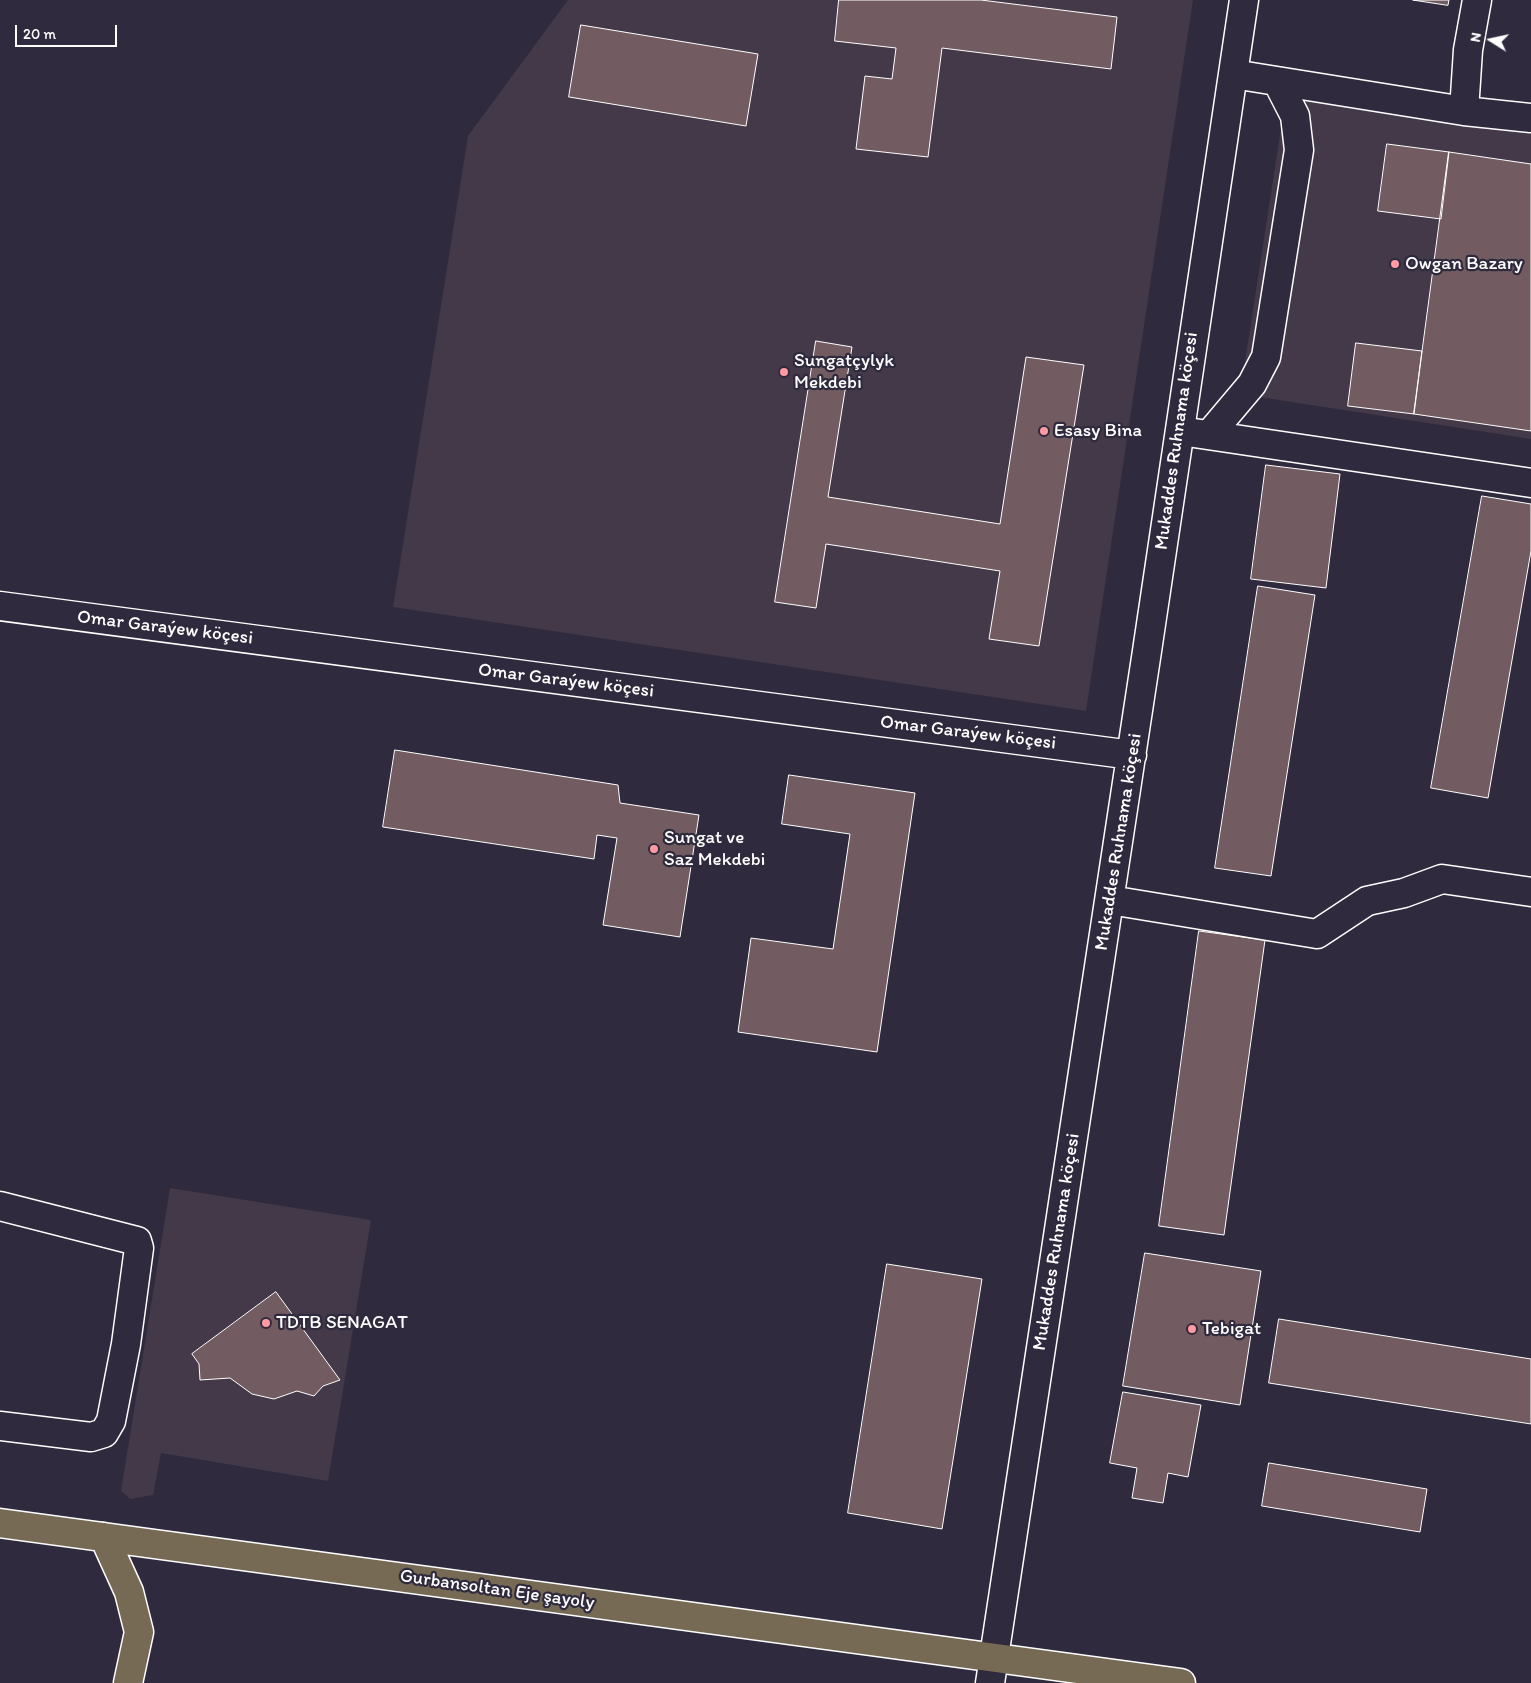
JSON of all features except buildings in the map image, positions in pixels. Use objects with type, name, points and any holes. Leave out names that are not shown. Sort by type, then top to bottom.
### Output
[{"type":"main road","name":"Gurbansoltan Eje şayoly","points":[[0,1523],[992,1670],[1181,1683]]},
{"type":"main road","points":[[104,1537],[129,1592],[139,1632],[128,1683]]},
{"type":"street","name":"Mukaddes Ruhnama köçesi","points":[[992,1670],[1132,755],[1178,430],[1244,0]]},
{"type":"street","points":[[1464,111],[1468,50],[1477,0]]},
{"type":"street","points":[[1233,74],[1464,111],[1531,118]]},
{"type":"street","points":[[1209,435],[1252,384],[1266,357],[1300,150],[1295,116],[1277,82]]},
{"type":"street","points":[[1178,430],[1531,483]]},
{"type":"street","name":"Omar Garaýew köçesi","points":[[0,606],[1132,755]]},
{"type":"street","points":[[1110,900],[1317,934],[1367,901],[1404,893],[1442,879],[1531,892]]},
{"type":"street","points":[[0,1206],[137,1241],[139,1248],[117,1392],[111,1421],[104,1432],[91,1437],[0,1426]]},
{"type":"shaded area","name":"Sungatçylyk Mekdebi","points":[[568,0],[1193,0],[1086,711],[393,607],[468,136]]},
{"type":"shaded area","name":"Owgan Bazary","points":[[1286,96],[1531,134],[1531,439],[1240,394]]},
{"type":"shaded area","name":"TDTB SENAGAT","points":[[170,1188],[371,1220],[328,1481],[161,1453],[153,1495],[130,1499],[121,1491]]},
{"type":"place","name":"Owgan Bazary","points":[[1395,264]]},
{"type":"place","name":"Sungatçylyk Mekdebi","points":[[784,372]]},
{"type":"place","name":"Esasy Bina","points":[[1044,431]]},
{"type":"place","name":"Sungat ve Saz Mekdebi","points":[[654,849]]},
{"type":"place","name":"TDTB SENAGAT","points":[[266,1323]]},
{"type":"place","name":"Tebigat","points":[[1192,1329]]}]
